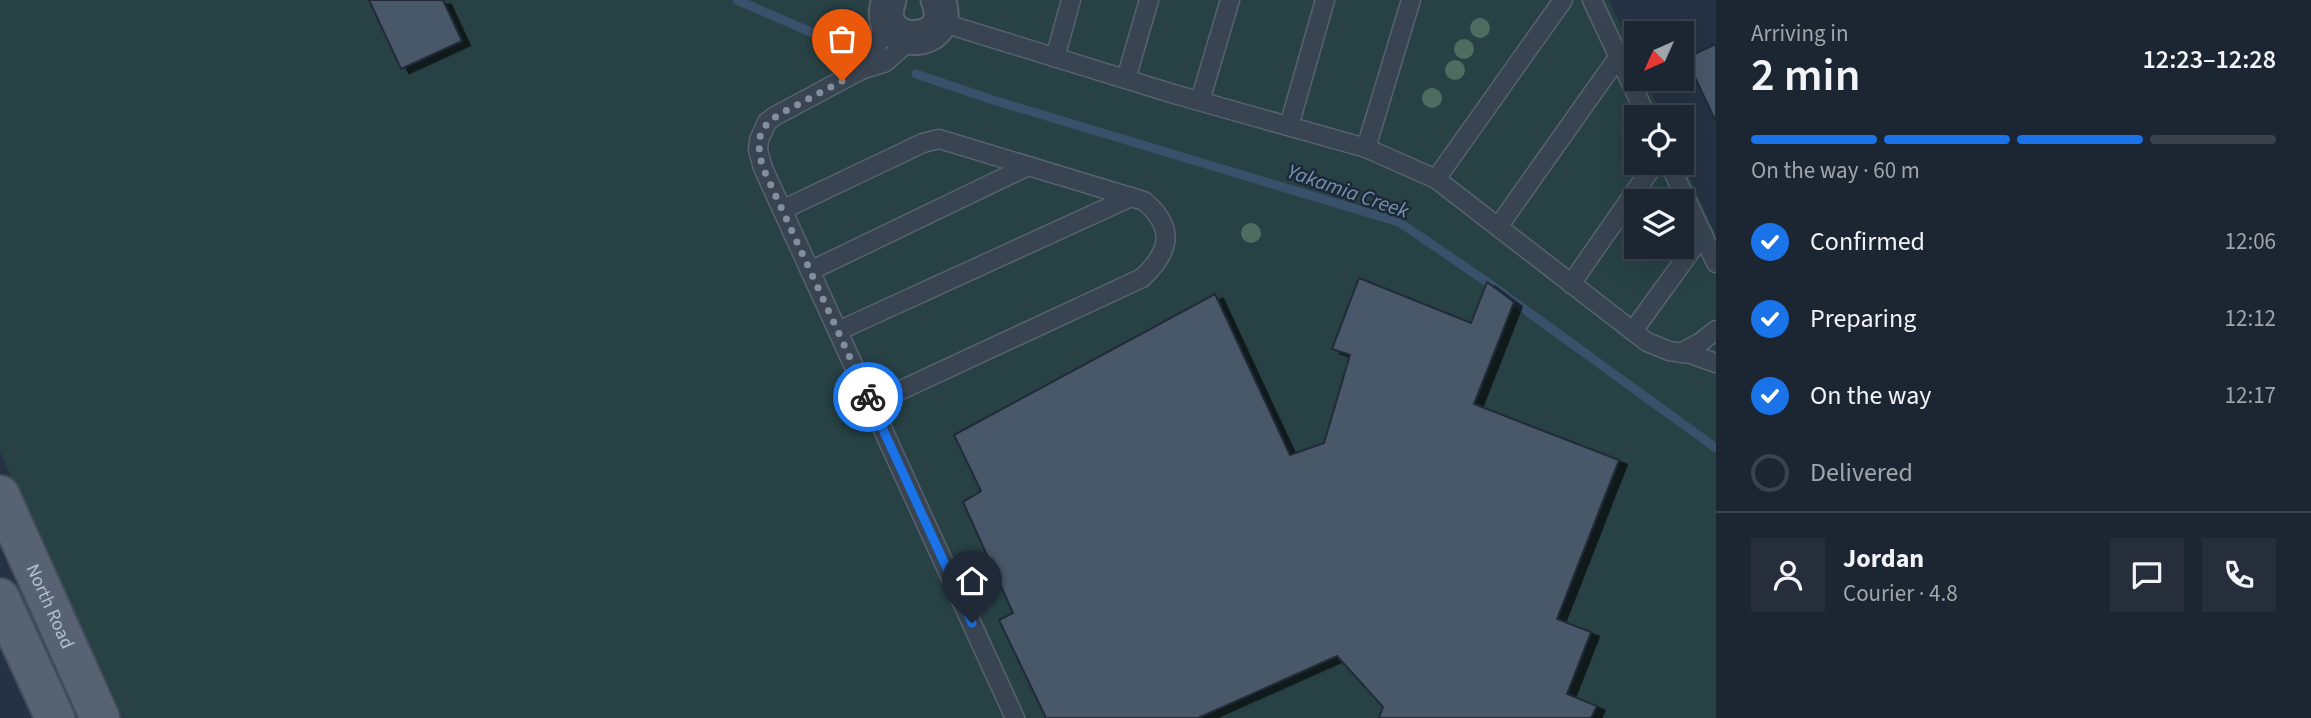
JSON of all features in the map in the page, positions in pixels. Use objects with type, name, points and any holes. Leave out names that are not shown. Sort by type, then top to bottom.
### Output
[{"type":"main road","name":"North Road","points":[[0,495],[100,718]]},
{"type":"main road","points":[[0,598],[55,718]]},
{"type":"street","points":[[888,9],[896,32],[912,39],[928,35],[939,11]]},
{"type":"lane","points":[[1055,58],[1071,0]]},
{"type":"lane","points":[[1126,79],[1149,0]]},
{"type":"lane","points":[[1200,101],[1230,0]]},
{"type":"lane","points":[[1289,127],[1325,0]]},
{"type":"lane","points":[[1366,149],[1411,0]]},
{"type":"lane","points":[[1436,179],[1563,0]]},
{"type":"lane","points":[[1592,0],[1641,105]]},
{"type":"lane","points":[[861,71],[874,55],[888,9]]},
{"type":"lane","points":[[939,11],[1055,58],[1366,149],[1436,179],[1647,342],[1669,351],[1716,363]]},
{"type":"lane","points":[[912,39],[884,63],[861,71],[775,116],[762,130],[758,150],[782,210],[1015,718]]},
{"type":"lane","points":[[1498,227],[1619,56]]},
{"type":"lane","points":[[782,210],[923,143],[939,139],[1144,201],[1156,211],[1163,224],[1167,241],[1157,264],[1142,278],[871,404]]},
{"type":"lane","points":[[810,271],[1028,166]]},
{"type":"lane","points":[[1571,284],[1647,175]]},
{"type":"lane","points":[[1675,175],[1716,263]]},
{"type":"lane","points":[[838,331],[1131,197]]},
{"type":"lane","points":[[1633,331],[1703,234]]},
{"type":"lane","points":[[1681,353],[1716,330]]},
{"type":"green space","points":[[0,0],[1609,0],[1624,33],[1624,91],[1651,91],[1657,105],[1624,105],[1624,175],[1689,175],[1716,235],[1716,718],[120,718],[0,452]]},
{"type":"building","points":[[369,0],[443,0],[462,41],[401,69]]},
{"type":"building","points":[[1716,44],[1716,122],[1694,75],[1694,54]]},
{"type":"building","points":[[1359,278],[1471,323],[1487,282],[1514,302],[1474,404],[1619,460],[1557,619],[1591,632],[1567,694],[1597,706],[1591,718],[1379,718],[1383,707],[1337,656],[1198,718],[1046,718],[999,620],[1013,613],[963,502],[981,491],[954,435],[1215,294],[1290,455],[1324,443],[1350,355],[1332,349]]},
{"type":"waterway","name":"Yakamia Creek","points":[[737,0],[836,43]]},
{"type":"waterway","name":"Yakamia Creek","points":[[916,74],[993,100],[1399,222],[1487,282],[1716,448]]},
{"type":"way so far","points":[[842,81],[775,116],[762,130],[758,150],[763,168],[868,397]]},
{"type":"route","points":[[868,397],[972,623]]}]
